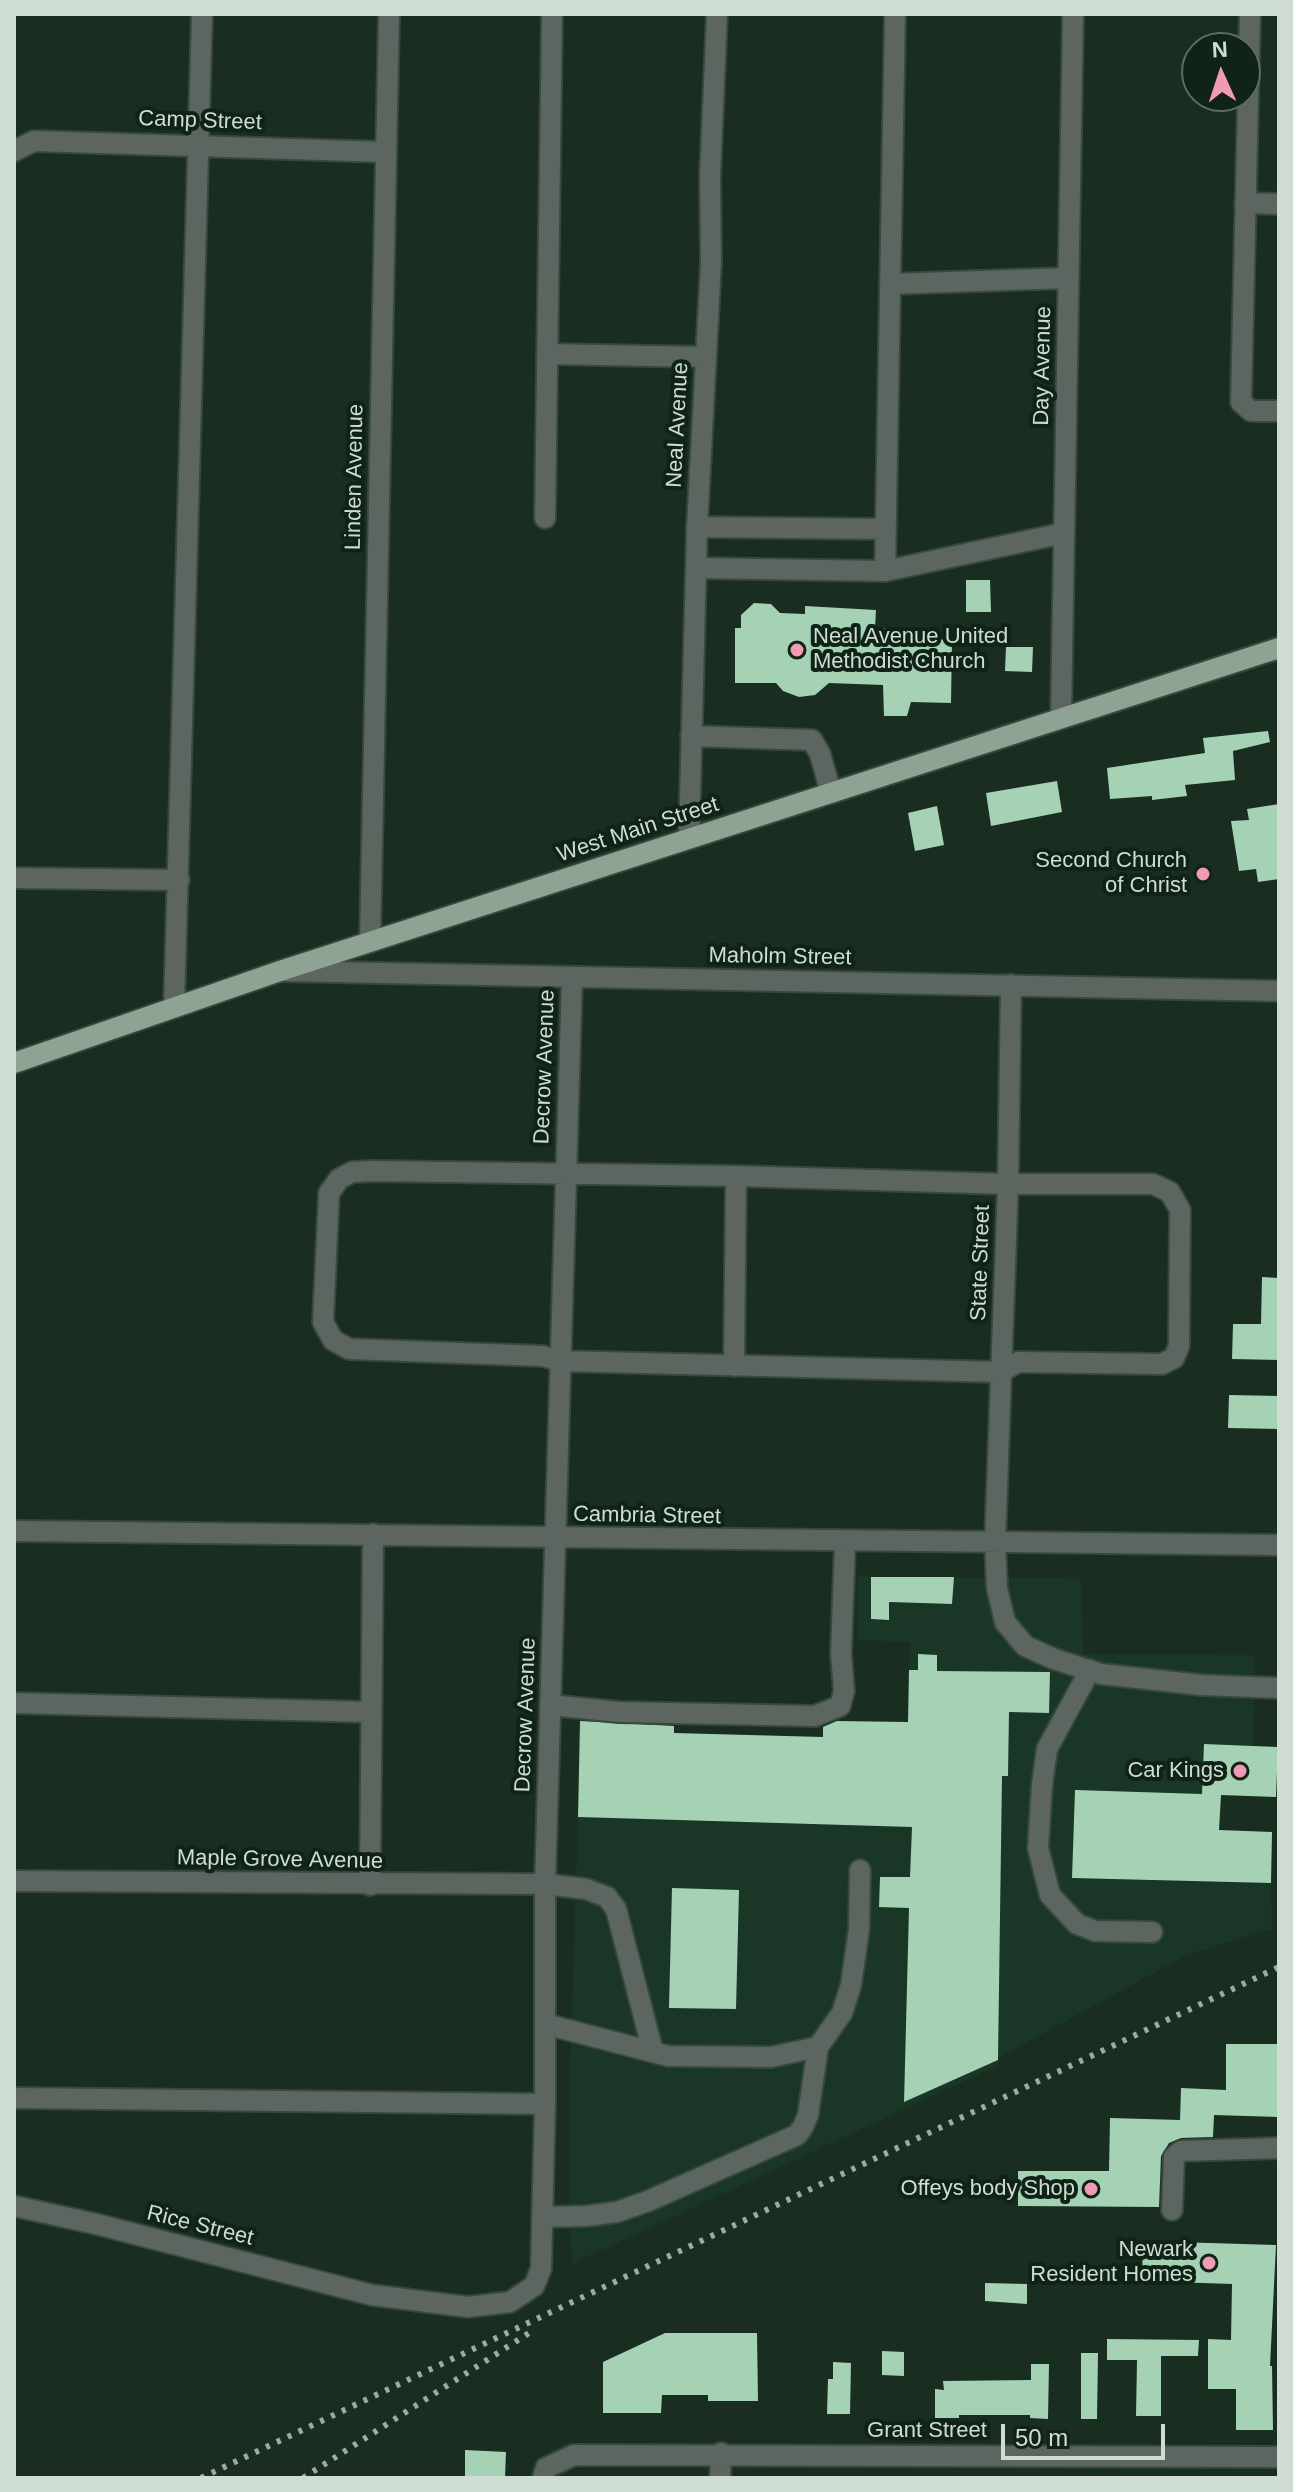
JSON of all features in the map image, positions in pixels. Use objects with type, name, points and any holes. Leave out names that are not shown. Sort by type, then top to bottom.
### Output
[{"type":"main road","name":"West Main Street","points":[[14,1063],[280,971],[1279,648]]},
{"type":"street","points":[[174,1007],[202,14]]},
{"type":"street","name":"Linden Avenue","points":[[370,942],[389,14]]},
{"type":"street","points":[[545,518],[552,14]]},
{"type":"street","name":"Neal Avenue","points":[[689,839],[697,527],[711,262],[710,176],[717,14]]},
{"type":"street","points":[[885,571],[895,14]]},
{"type":"street","name":"Day Avenue","points":[[1061,718],[1073,14]]},
{"type":"street","points":[[1250,14],[1241,402],[1251,411],[1279,411]]},
{"type":"street","name":"Camp Street","points":[[14,151],[34,141],[386,152]]},
{"type":"street","points":[[1245,203],[1279,204]]},
{"type":"street","points":[[890,284],[1068,278]]},
{"type":"street","points":[[547,354],[705,357]]},
{"type":"street","points":[[697,527],[886,529]]},
{"type":"street","points":[[696,568],[885,571],[1064,533]]},
{"type":"street","points":[[691,736],[812,740],[820,754],[831,793]]},
{"type":"street","points":[[14,878],[179,880]]},
{"type":"street","name":"Maholm Street","points":[[280,971],[1279,991]]},
{"type":"street","name":"Decrow Avenue","points":[[372,2295],[468,2307],[510,2302],[534,2286],[541,2269],[545,1884],[572,977]]},
{"type":"street","name":"State Street","points":[[1011,985],[1008,1184],[995,1543],[1000,1606],[1010,1630],[1025,1646],[1090,1670],[1201,1685],[1279,1688]]},
{"type":"street","points":[[352,1172],[736,1176],[1008,1184],[1153,1184],[1170,1192],[1180,1210],[1179,1346],[1174,1358],[1162,1364],[1018,1362],[1001,1372],[734,1366],[560,1361],[543,1356],[349,1349],[333,1340],[323,1322],[329,1193],[339,1179],[352,1172]]},
{"type":"street","points":[[734,1366],[736,1176]]},
{"type":"street","name":"Cambria Street","points":[[14,1531],[1279,1545]]},
{"type":"street","points":[[370,1885],[373,1534]]},
{"type":"street","points":[[550,1705],[619,1712],[815,1716],[840,1706],[844,1691],[842,1627],[845,1542]]},
{"type":"street","points":[[1090,1670],[1047,1749],[1038,1848],[1050,1895],[1077,1924],[1095,1931],[1152,1932]]},
{"type":"street","points":[[14,1703],[370,1712]]},
{"type":"street","points":[[542,2217],[617,2212],[797,2135],[808,2115],[818,2047],[842,2013],[851,1985],[859,1929],[860,1870]]},
{"type":"street","name":"Maple Grove Avenue","points":[[14,1881],[545,1884],[586,1889],[607,1897],[616,1909],[653,2052]]},
{"type":"street","points":[[545,2024],[668,2056],[771,2057],[818,2047]]},
{"type":"street","points":[[14,2098],[545,2104]]},
{"type":"street","points":[[1172,2210],[1174,2157],[1181,2151],[1279,2148]]},
{"type":"street","name":"Rice Street","points":[[14,2206],[372,2295]]},
{"type":"street","points":[[720,2478],[721,2453]]},
{"type":"street","name":"Grant Street","points":[[543,2478],[546,2468],[574,2455],[721,2453],[1279,2457]]},
{"type":"shaded area","points":[[858,1576],[871,1577],[871,1619],[888,1620],[889,1602],[952,1604],[954,1577],[1081,1579],[1083,1654],[1255,1655],[1253,1746],[1204,1744],[1202,1794],[1072,1878],[1271,1883],[1272,1929],[1187,1955],[998,2058],[1002,1776],[1008,1776],[1009,1712],[1049,1713],[1050,1672],[937,1671],[937,1655],[919,1654],[918,1670],[909,1670],[910,1642],[857,1640]]},
{"type":"shaded area","points":[[578,1817],[912,1827],[910,1877],[880,1877],[879,1906],[909,1908],[904,2101],[998,2058],[999,2065],[572,2264],[570,2070]]},
{"type":"building","points":[[966,580],[990,580],[991,612],[966,612]]},
{"type":"building","name":"Neal Avenue United Methodist Church","points":[[754,603],[771,604],[780,613],[805,614],[805,606],[876,610],[875,628],[894,628],[894,642],[952,639],[951,703],[911,702],[907,716],[884,716],[883,685],[829,683],[815,695],[799,697],[783,691],[776,683],[735,683],[735,628],[741,628],[741,615]]},
{"type":"building","points":[[1006,647],[1033,647],[1032,672],[1005,671]]},
{"type":"building","points":[[1268,731],[1270,742],[1233,751],[1235,780],[1185,785],[1187,796],[1152,800],[1152,796],[1110,799],[1107,768],[1205,753],[1203,738]]},
{"type":"building","points":[[1057,781],[1062,812],[991,826],[986,793]]},
{"type":"building","points":[[1279,804],[1279,879],[1258,882],[1256,869],[1239,871],[1231,821],[1249,820],[1247,809]]},
{"type":"building","points":[[937,806],[944,845],[915,851],[908,813]]},
{"type":"building","points":[[1262,1277],[1279,1278],[1279,1360],[1232,1359],[1233,1324],[1261,1324]]},
{"type":"building","points":[[1229,1395],[1279,1396],[1279,1429],[1228,1428]]},
{"type":"building","points":[[871,1577],[954,1577],[952,1604],[889,1602],[889,1620],[871,1619]]},
{"type":"building","points":[[918,1654],[937,1655],[937,1671],[1050,1672],[1049,1713],[1009,1712],[1008,1776],[1002,1776],[998,2060],[904,2102],[909,1908],[879,1907],[880,1877],[910,1877],[912,1827],[578,1817],[580,1721],[674,1726],[674,1733],[823,1737],[823,1727],[837,1721],[908,1722],[909,1670],[918,1670]]},
{"type":"building","points":[[1204,1744],[1278,1747],[1276,1797],[1221,1795],[1219,1830],[1272,1832],[1271,1883],[1072,1878],[1075,1790],[1202,1794]]},
{"type":"building","points":[[672,1888],[739,1890],[736,2009],[669,2008]]},
{"type":"building","points":[[1226,2044],[1279,2044],[1279,2117],[1214,2115],[1213,2137],[1181,2138],[1169,2143],[1161,2156],[1159,2207],[1018,2206],[1018,2171],[1109,2171],[1110,2118],[1180,2120],[1181,2088],[1226,2090]]},
{"type":"building","points":[[1143,2241],[1276,2245],[1270,2366],[1273,2430],[1236,2430],[1236,2389],[1208,2389],[1208,2339],[1231,2340],[1232,2284],[1142,2281]]},
{"type":"building","points":[[985,2283],[1027,2284],[1027,2304],[985,2301]]},
{"type":"building","points":[[665,2333],[757,2333],[758,2401],[708,2401],[708,2395],[662,2395],[661,2413],[603,2413],[603,2362]]},
{"type":"building","points":[[1107,2339],[1199,2340],[1198,2356],[1161,2356],[1161,2416],[1136,2416],[1137,2360],[1107,2360]]},
{"type":"building","points":[[882,2351],[904,2352],[904,2376],[882,2375]]},
{"type":"building","points":[[1081,2353],[1098,2353],[1097,2419],[1081,2419]]},
{"type":"building","points":[[833,2362],[851,2363],[850,2414],[827,2414],[828,2379],[833,2379]]},
{"type":"building","points":[[1031,2364],[1049,2364],[1048,2419],[1030,2418],[1030,2415],[935,2418],[935,2389],[944,2390],[943,2381],[1031,2380]]},
{"type":"building","points":[[465,2450],[506,2452],[505,2478],[465,2478]]},
{"type":"railway","points":[[201,2478],[1279,1967]]},
{"type":"railway","points":[[303,2478],[529,2333]]},
{"type":"place","name":"Neal Avenue United Methodist Church","points":[[797,650]]},
{"type":"place","name":"Second Church of Christ","points":[[1203,874]]},
{"type":"place","name":"Car Kings","points":[[1240,1771]]},
{"type":"place","name":"Offeys body Shop","points":[[1091,2189]]},
{"type":"place","name":"Newark Resident Homes","points":[[1209,2263]]}]
